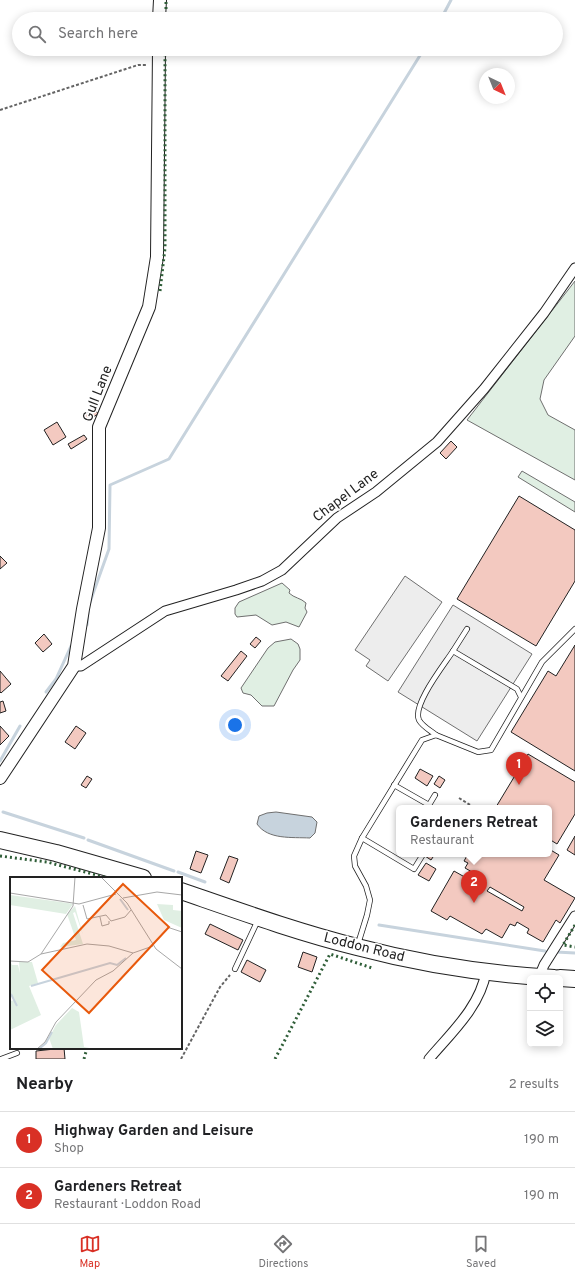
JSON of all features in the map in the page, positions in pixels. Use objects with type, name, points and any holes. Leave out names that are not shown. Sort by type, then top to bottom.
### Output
[{"type":"highway","points":[[0,840],[56,853],[140,877]]},
{"type":"highway","name":"Loddon Road","points":[[182,891],[259,918],[357,948],[424,962],[486,972],[527,976]]},
{"type":"highway","points":[[563,978],[575,979]]},
{"type":"street","points":[[159,12],[160,0]]},
{"type":"street","name":"Gull Lane","points":[[0,778],[74,666],[83,608],[99,528],[99,427],[149,307],[157,257],[159,56]]},
{"type":"street","name":"Chapel Lane","points":[[74,666],[81,666],[165,611],[262,581],[282,570],[337,518],[376,492],[437,442],[484,389],[544,313],[575,268]]},
{"type":"street","points":[[546,975],[544,965],[575,916]]},
{"type":"street","points":[[429,1059],[468,1013],[482,988],[486,972]]},
{"type":"lane","points":[[467,629],[420,703],[417,714],[420,722],[436,735],[478,752],[491,750],[518,706],[521,697],[542,662],[575,629]]},
{"type":"lane","points":[[453,651],[517,690],[521,697]]},
{"type":"lane","points":[[357,948],[368,915],[370,900],[366,886],[355,866],[354,856],[362,838],[422,740],[436,735]]},
{"type":"lane","points":[[394,785],[429,805],[435,795]]},
{"type":"lane","points":[[362,838],[414,869],[421,857]]},
{"type":"lane","points":[[234,969],[259,918]]},
{"type":"lane","points":[[1,1059],[17,1053]]},
{"type":"path","points":[[0,110],[138,65]]},
{"type":"path","points":[[459,798],[471,805]]},
{"type":"path","points":[[181,1059],[220,987],[234,969]]},
{"type":"green space","points":[[575,281],[575,336],[544,380],[540,399],[548,415],[575,430],[575,480],[467,420]]},
{"type":"green space","points":[[522,471],[575,502],[575,512],[518,477]]},
{"type":"green space","points":[[282,583],[290,590],[289,593],[291,595],[306,603],[305,608],[307,612],[299,627],[286,622],[272,625],[256,615],[237,617],[235,614],[235,608],[239,602]]},
{"type":"green space","points":[[291,639],[298,644],[300,649],[300,660],[274,706],[262,706],[251,695],[243,693],[241,688],[268,648],[275,642]]},
{"type":"shaded area","points":[[405,576],[442,602],[388,681],[366,666],[370,660],[355,650]]},
{"type":"shaded area","points":[[453,605],[532,654],[477,741],[398,692]]},
{"type":"shaded area","points":[[276,812],[312,817],[317,822],[315,833],[310,838],[281,837],[267,833],[257,824],[259,816]]},
{"type":"building","points":[[95,409],[98,414],[87,421],[84,415]]},
{"type":"building","points":[[57,422],[66,437],[53,445],[44,430]]},
{"type":"building","points":[[84,435],[87,439],[71,449],[68,444]]},
{"type":"building","points":[[451,441],[457,447],[446,459],[440,453]]},
{"type":"building","points":[[519,496],[575,530],[575,581],[536,646],[457,599]]},
{"type":"building","points":[[0,556],[7,563],[0,569]]},
{"type":"building","points":[[44,634],[52,644],[43,652],[35,643]]},
{"type":"building","points":[[256,637],[261,641],[255,648],[250,644]]},
{"type":"building","points":[[575,645],[575,771],[511,732],[548,671],[556,676]]},
{"type":"building","points":[[241,651],[247,656],[228,681],[221,676]]},
{"type":"building","points":[[0,671],[11,684],[1,693],[0,692]]},
{"type":"building","points":[[3,701],[6,711],[0,713],[0,702]]},
{"type":"building","points":[[0,726],[9,736],[0,745]]},
{"type":"building","points":[[76,726],[86,733],[75,749],[65,742]]},
{"type":"building","points":[[528,754],[575,782],[575,814],[557,844],[552,841],[552,805],[497,805]]},
{"type":"building","points":[[420,769],[433,776],[427,786],[415,778]]},
{"type":"building","points":[[87,776],[92,779],[86,788],[81,785]]},
{"type":"building","points":[[439,776],[445,780],[440,788],[434,784]]},
{"type":"building","points":[[575,836],[575,855],[567,850]]},
{"type":"building","points":[[196,851],[208,855],[201,873],[190,869]]},
{"type":"building","points":[[552,851],[559,855],[544,880],[575,898],[560,923],[556,920],[543,942],[527,933],[529,929],[517,922],[515,926],[510,924],[502,938],[486,929],[482,934],[450,916],[447,920],[431,911],[454,871],[477,884],[481,877],[465,868],[468,863],[464,861],[466,857],[552,857]],"holes":[[[490,887],[524,907],[522,911],[487,891]]]},
{"type":"building","points":[[229,856],[238,859],[229,883],[220,879]]},
{"type":"building","points":[[426,863],[436,869],[429,881],[418,875]]},
{"type":"building","points":[[210,924],[243,940],[238,950],[205,934]]},
{"type":"building","points":[[303,952],[317,957],[312,972],[298,967]]},
{"type":"building","points":[[247,960],[266,970],[260,982],[241,972]]},
{"type":"building","points":[[64,1049],[65,1059],[36,1059],[36,1051]]},
{"type":"waterway","points":[[445,12],[451,0]]},
{"type":"waterway","points":[[89,605],[109,549],[110,485],[169,459],[420,56]]},
{"type":"waterway","points":[[87,625],[88,612]]},
{"type":"waterway","points":[[46,692],[56,679],[71,646]]},
{"type":"waterway","points":[[0,761],[20,726]]},
{"type":"waterway","points":[[3,812],[84,838]]},
{"type":"waterway","points":[[88,840],[174,871]]},
{"type":"waterway","points":[[178,872],[205,882]]},
{"type":"waterway","points":[[379,925],[545,951]]},
{"type":"waterway","points":[[556,952],[575,953]]},
{"type":"hedge","points":[[166,0],[166,12]]},
{"type":"hedge","points":[[160,291],[165,248],[165,56]]},
{"type":"hedge","points":[[0,856],[47,862],[104,877]]},
{"type":"hedge","points":[[575,925],[563,945],[575,947]]},
{"type":"hedge","points":[[275,1059],[330,954],[372,968]]},
{"type":"hedge","points":[[84,1059],[87,1049]]},
{"type":"place","name":"Highway Garden and Leisure","points":[[519,785]]},
{"type":"place","name":"Gardeners Retreat","points":[[474,903]]}]
